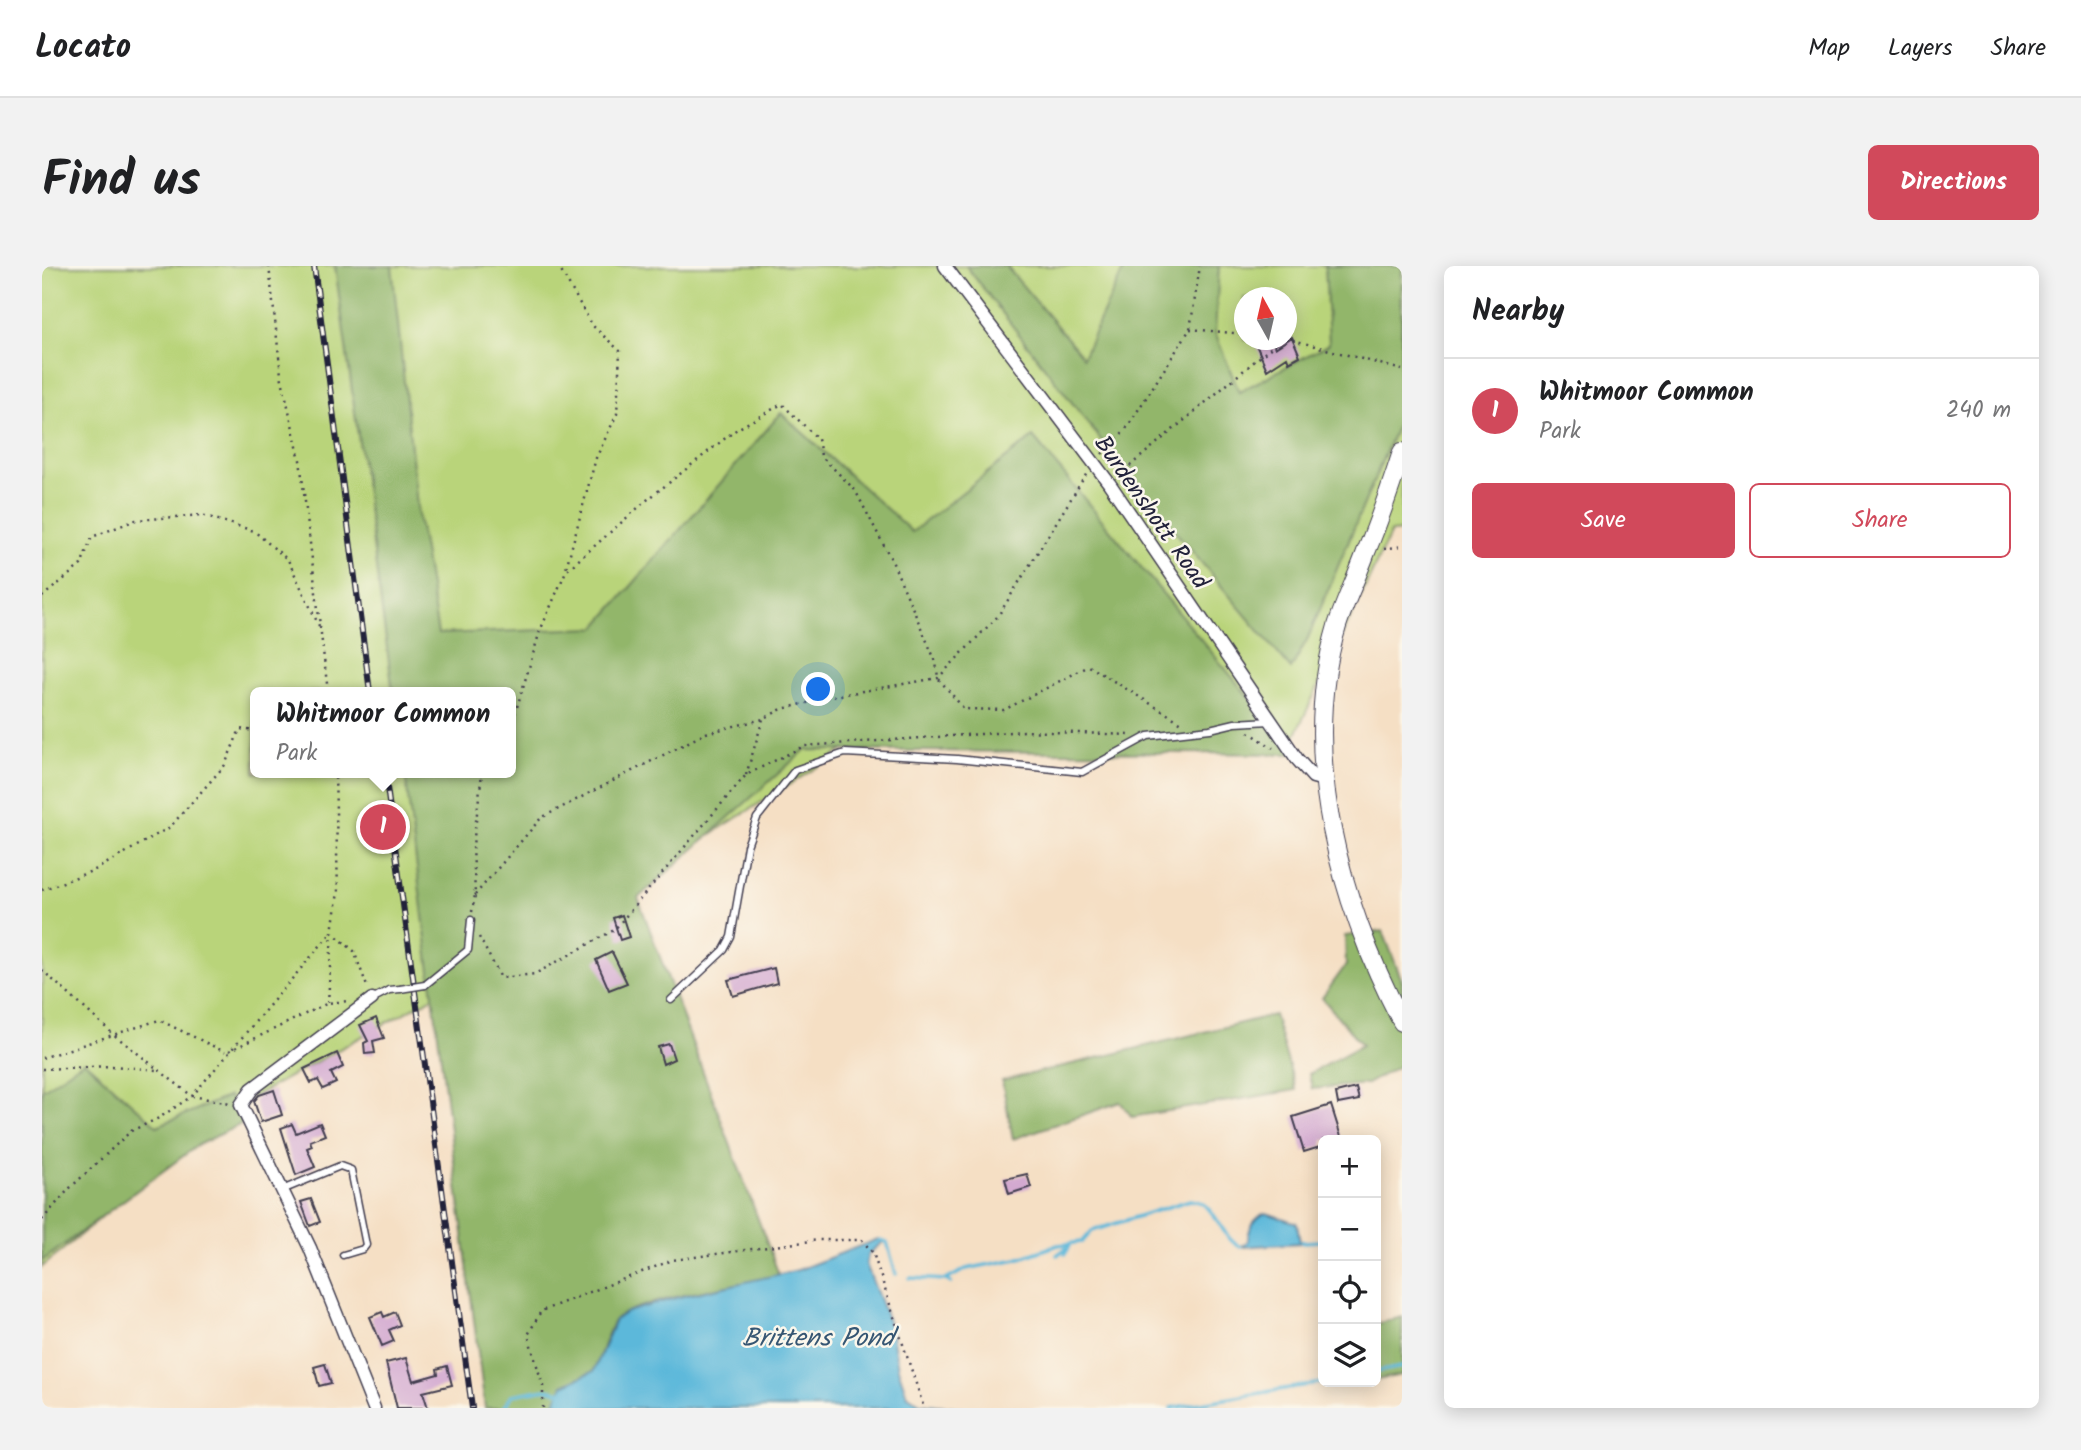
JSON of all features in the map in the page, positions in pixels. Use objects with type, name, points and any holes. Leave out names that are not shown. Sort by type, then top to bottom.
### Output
[{"type":"main road","points":[[1402,452],[1336,629],[1325,699],[1324,780],[1331,831],[1344,875],[1370,947],[1402,1022]]},
{"type":"street","name":"Burdenshott Road","points":[[945,266],[1110,483],[1305,769],[1313,777],[1324,780]]},
{"type":"street","points":[[372,999],[252,1089],[241,1105],[342,1324],[374,1408]]},
{"type":"lane","points":[[671,1000],[724,950],[731,937],[747,846],[757,818],[794,770],[845,754],[957,760],[1082,772],[1148,736],[1235,723],[1271,721]]},
{"type":"lane","points":[[372,999],[390,990],[425,985],[468,950],[471,920]]},
{"type":"lane","points":[[282,1190],[340,1166],[351,1170],[366,1245],[363,1249],[343,1255]]},
{"type":"path","points":[[269,266],[281,375],[300,460],[328,687]]},
{"type":"path","points":[[516,710],[540,631],[566,571],[596,458],[617,414],[620,351],[593,326],[558,266]]},
{"type":"path","points":[[475,895],[541,818],[706,733],[763,719],[782,709],[840,695],[938,678],[998,616],[1093,463],[1126,429],[1190,329],[1200,266]]},
{"type":"path","points":[[1190,329],[1234,333]]},
{"type":"path","points":[[1297,341],[1402,370]]},
{"type":"path","points":[[1110,483],[1268,350]]},
{"type":"path","points":[[566,571],[647,500],[737,429],[782,404],[818,439],[821,456],[856,490],[903,586],[936,662],[938,678],[964,709],[1004,710],[1089,666],[1194,731]]},
{"type":"path","points":[[42,597],[81,565],[92,537],[136,520],[202,515],[254,531],[288,561],[322,632]]},
{"type":"path","points":[[746,775],[763,719]]},
{"type":"path","points":[[1235,723],[1282,753]]},
{"type":"path","points":[[42,890],[97,869],[170,827],[225,765],[240,729],[250,730]]},
{"type":"path","points":[[481,778],[473,845],[475,895],[471,920],[500,978],[535,974],[614,930],[746,775],[804,746],[1025,731],[1148,736]]},
{"type":"path","points":[[327,1003],[331,932],[338,892],[335,778]]},
{"type":"path","points":[[226,1053],[327,1003],[372,999],[354,951],[331,932]]},
{"type":"path","points":[[42,1220],[69,1189],[131,1131],[159,1118],[192,1096],[331,932]]},
{"type":"path","points":[[42,970],[113,1034],[192,1096],[241,1105]]},
{"type":"path","points":[[42,1058],[159,1020],[226,1053]]},
{"type":"path","points":[[42,1069],[111,1066],[159,1070]]},
{"type":"path","points":[[543,1408],[543,1386],[528,1335],[541,1311],[673,1260],[818,1240],[862,1240],[873,1253],[924,1408]]},
{"type":"green space","points":[[42,266],[1402,266],[1402,531],[1391,532],[1292,742],[849,747],[597,906],[226,1112],[42,1267]]},
{"type":"green space","points":[[335,266],[392,266],[418,515],[438,634],[595,628],[781,413],[912,532],[1033,437],[1296,754],[805,750],[638,898],[779,1275],[665,1300],[624,1314],[611,1326],[594,1371],[563,1385],[566,1408],[485,1408],[406,778],[516,778],[516,687],[392,687]]},
{"type":"green space","points":[[966,266],[1006,266],[1083,357],[1125,266],[1219,266],[1215,333],[1239,392],[1329,344],[1325,266],[1402,266],[1400,418],[1308,638],[1291,669],[1132,480]]},
{"type":"green space","points":[[1383,931],[1402,981],[1402,1064],[1367,1084],[1312,1089],[1309,1074],[1362,1045],[1322,998],[1346,965],[1345,936]]},
{"type":"green space","points":[[1274,1015],[1296,1090],[1132,1117],[1120,1102],[1013,1139],[1002,1081]]},
{"type":"green space","points":[[84,1061],[157,1126],[229,1096],[243,1123],[198,1145],[42,1261],[42,1090]]},
{"type":"green space","points":[[1402,1317],[1402,1375],[1381,1379],[1381,1323]]},
{"type":"water","points":[[1266,1213],[1297,1223],[1300,1243],[1241,1247],[1248,1241],[1255,1220]]},
{"type":"water","name":"Brittens Pond","points":[[878,1239],[883,1242],[868,1254],[866,1264],[891,1329],[898,1368],[907,1395],[920,1403],[963,1408],[566,1408],[555,1402],[563,1385],[594,1371],[615,1320],[627,1312],[679,1297],[798,1270]]},
{"type":"building","points":[[1297,349],[1300,356],[1289,362],[1287,357],[1267,370],[1258,350]]},
{"type":"building","points":[[622,915],[629,937],[620,940],[613,918]]},
{"type":"building","points":[[612,952],[627,983],[609,990],[596,960]]},
{"type":"building","points":[[774,968],[777,983],[733,996],[728,980]]},
{"type":"building","points":[[376,1018],[384,1038],[373,1041],[375,1053],[365,1054],[364,1043],[368,1041],[360,1025]]},
{"type":"building","points":[[669,1044],[674,1059],[663,1064],[658,1047]]},
{"type":"building","points":[[337,1053],[343,1067],[331,1073],[336,1083],[323,1089],[318,1080],[311,1083],[304,1069]]},
{"type":"building","points":[[1356,1088],[1359,1100],[1338,1104],[1336,1093]]},
{"type":"building","points":[[274,1090],[282,1115],[261,1122],[254,1101],[259,1095]]},
{"type":"building","points":[[1331,1105],[1340,1135],[1318,1135],[1318,1148],[1304,1152],[1293,1117]]},
{"type":"building","points":[[320,1123],[325,1135],[310,1141],[312,1146],[307,1148],[315,1167],[296,1175],[281,1128],[292,1124],[296,1133]]},
{"type":"building","points":[[1027,1174],[1031,1187],[1009,1194],[1005,1179]]},
{"type":"building","points":[[311,1199],[320,1222],[310,1226],[301,1202]]},
{"type":"building","points":[[382,1312],[384,1317],[395,1312],[400,1325],[389,1330],[394,1341],[382,1346],[370,1317]]},
{"type":"building","points":[[406,1358],[413,1381],[438,1374],[437,1369],[447,1366],[452,1385],[423,1392],[428,1408],[397,1408],[386,1363]]},
{"type":"building","points":[[325,1364],[331,1383],[319,1386],[314,1367]]},
{"type":"waterway","points":[[946,1280],[966,1269],[1017,1259],[1058,1245],[1082,1242],[1092,1231],[1190,1200],[1206,1206],[1228,1236],[1241,1247]]},
{"type":"waterway","points":[[880,1240],[887,1242],[896,1274]]},
{"type":"waterway","points":[[1301,1242],[1318,1241]]},
{"type":"waterway","points":[[1057,1255],[1069,1246]]},
{"type":"waterway","points":[[1065,1254],[1070,1246]]},
{"type":"waterway","points":[[910,1278],[946,1280],[951,1283]]},
{"type":"waterway","points":[[1381,1371],[1402,1367]]},
{"type":"waterway","points":[[1171,1408],[1318,1383]]},
{"type":"waterway","points":[[504,1408],[512,1395],[546,1389],[562,1392]]},
{"type":"railway","points":[[314,266],[369,687]]},
{"type":"railway","points":[[386,778],[472,1408]]},
{"type":"place","name":"Whitmoor Common","points":[[383,827]]}]
